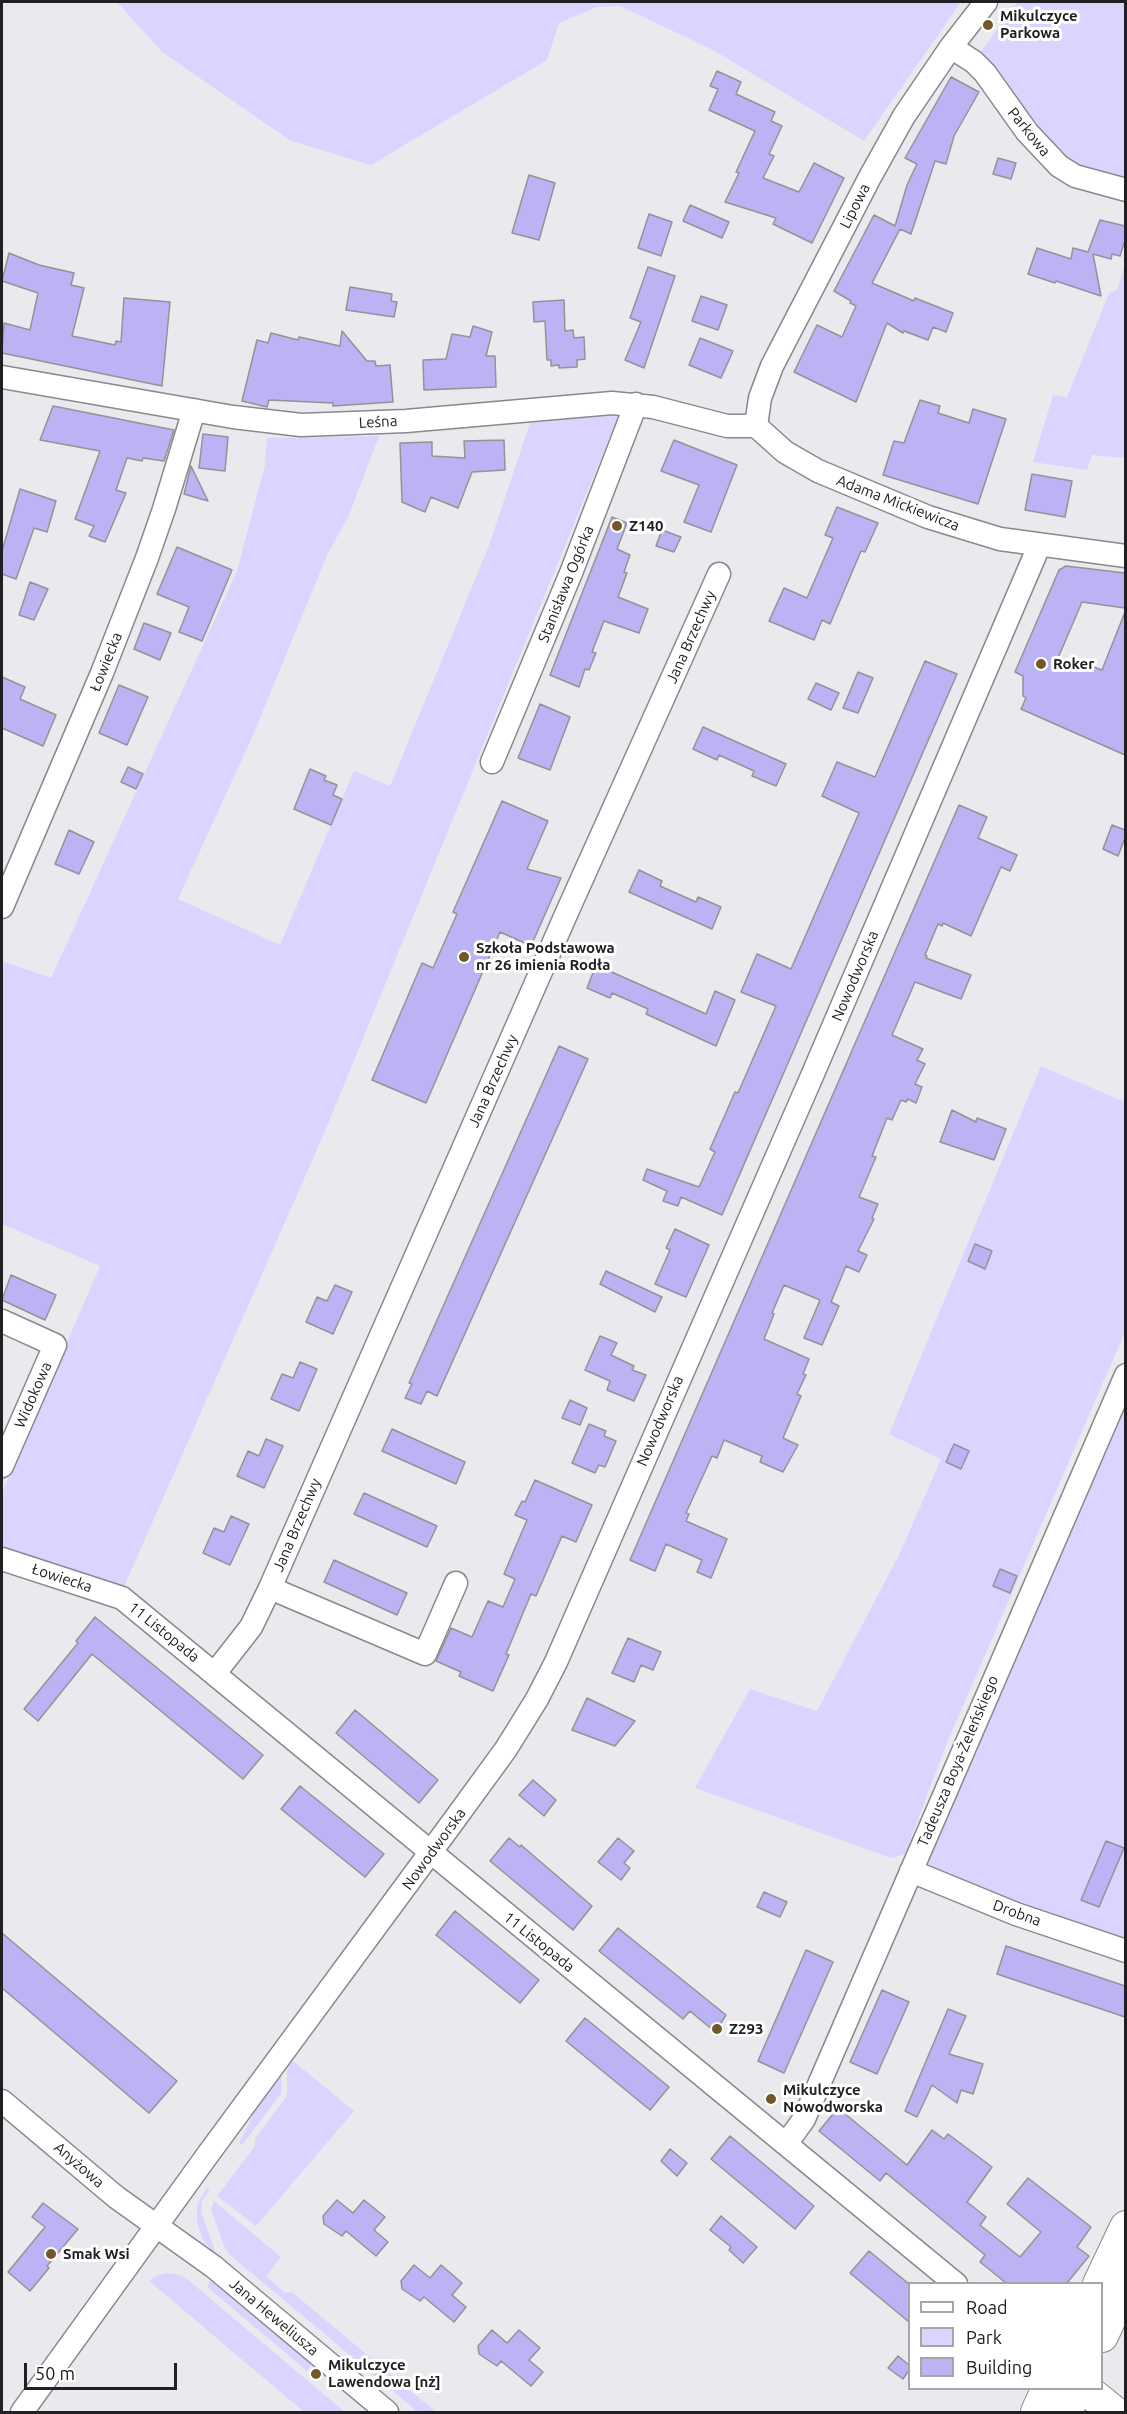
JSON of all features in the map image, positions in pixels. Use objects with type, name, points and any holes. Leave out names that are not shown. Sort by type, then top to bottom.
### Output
[{"type":"main road","points":[[1099,2282],[1125,2227]]},
{"type":"main road","points":[[1103,2332],[1125,2283]]},
{"type":"main road","points":[[1037,2412],[1047,2390]]},
{"type":"main road","points":[[1066,2412],[1076,2390]]},
{"type":"main road","points":[[1086,2390],[1114,2412]]},
{"type":"street","name":"Lipowa","points":[[756,426],[760,398],[772,366],[892,137],[951,47],[986,2]]},
{"type":"street","name":"Parkowa","points":[[951,47],[974,62],[985,73],[1027,132],[1059,166],[1075,176],[1125,190]]},
{"type":"street","name":"Leśna","points":[[2,377],[194,410],[301,425],[406,421],[587,404],[636,404],[727,426],[756,426]]},
{"type":"street","name":"Stanisława Ogórka","points":[[492,762],[571,573],[636,404]]},
{"type":"street","name":"Łowiecka","points":[[2,907],[102,673],[147,558],[194,410]]},
{"type":"street","name":"Adama Mickiewicza","points":[[756,426],[785,452],[818,471],[928,517],[992,536],[1039,546],[1125,556]]},
{"type":"street","name":"Nowodworska","points":[[22,2412],[518,1731],[556,1662],[967,717],[1039,546]]},
{"type":"street","name":"Jana Brzechwy","points":[[215,1673],[251,1627],[270,1588],[719,574]]},
{"type":"street","name":"Widokowa","points":[[2,1321],[56,1345],[2,1466]]},
{"type":"street","name":"Tadeusza Boya-Żeleńskiego","points":[[786,2144],[804,2119],[1125,1375]]},
{"type":"street","name":"Łowiecka","points":[[2,1559],[122,1598]]},
{"type":"street","name":"Jana Brzechwy","points":[[270,1588],[425,1654],[456,1583]]},
{"type":"street","name":"11 Listopada","points":[[122,1598],[955,2282]]},
{"type":"street","name":"Drobna","points":[[910,1871],[1016,1914],[1125,1951]]},
{"type":"street","name":"Anyżowa","points":[[2,2101],[116,2197],[157,2226]]},
{"type":"street","name":"Jana Heweliusza","points":[[157,2226],[214,2267],[387,2412]]},
{"type":"green space","points":[[117,2],[961,2],[864,141],[713,50],[620,6],[597,7],[559,23],[547,60],[371,165],[291,141],[162,52]]},
{"type":"green space","points":[[1017,2],[1125,2],[1125,183],[1062,160],[978,56]]},
{"type":"green space","points":[[1125,264],[1125,458],[1092,455],[1087,470],[1033,462],[1053,395],[1067,397],[1109,293],[1117,290]]},
{"type":"green space","points":[[619,414],[323,1136],[123,1589],[2,1547],[2,1493],[100,1266],[2,1224],[2,961],[51,978],[237,571],[265,465],[267,438],[379,436],[349,515],[328,553],[253,735],[178,899],[280,945],[354,771],[390,786],[488,548],[530,423]]},
{"type":"green space","points":[[1041,1066],[1125,1102],[1125,1332],[946,1745],[905,1854],[891,1858],[695,1788],[750,1689],[817,1711],[900,1553],[941,1459],[889,1434]]},
{"type":"green space","points":[[1125,1397],[1125,1941],[952,1884],[930,1868],[927,1855]]},
{"type":"green space","points":[[292,2060],[354,2111],[256,2226],[217,2196],[255,2146],[255,2139],[287,2096],[287,2066]]},
{"type":"green space","points":[[282,2068],[281,2094],[242,2145],[239,2143],[266,2089]]},
{"type":"green space","points":[[207,2187],[210,2189],[202,2201],[201,2212],[214,2253],[203,2240],[197,2222],[197,2205]]},
{"type":"green space","points":[[214,2201],[281,2257],[266,2276],[284,2292],[293,2293],[436,2412],[418,2412],[230,2255],[224,2246],[211,2210]]},
{"type":"green space","points":[[167,2273],[180,2275],[187,2279],[345,2412],[304,2412],[149,2281],[158,2275]]},
{"type":"green space","points":[[211,2279],[312,2364],[307,2371],[207,2287]]},
{"type":"building","points":[[717,71],[741,82],[736,94],[775,112],[771,121],[782,126],[769,154],[774,156],[763,178],[799,192],[814,163],[844,178],[812,243],[773,224],[776,218],[725,202],[755,131],[709,110],[718,89],[710,86]]},
{"type":"building","points":[[951,77],[979,92],[954,136],[946,164],[935,161],[911,234],[900,229],[872,283],[914,301],[915,298],[953,313],[946,332],[933,327],[928,340],[904,331],[903,333],[887,323],[856,402],[794,372],[817,325],[842,337],[856,306],[834,291],[874,215],[895,226],[907,185],[917,164],[905,158]]},
{"type":"building","points":[[998,158],[1016,163],[1011,179],[993,174]]},
{"type":"building","points":[[529,175],[555,183],[539,240],[512,233]]},
{"type":"building","points":[[690,205],[729,222],[722,238],[683,221]]},
{"type":"building","points":[[649,214],[672,222],[661,256],[638,248]]},
{"type":"building","points":[[1100,220],[1125,226],[1125,240],[1120,256],[1112,254],[1111,259],[1093,254],[1101,296],[1028,274],[1037,248],[1071,259],[1073,248],[1088,252]]},
{"type":"building","points":[[9,253],[39,265],[74,273],[71,285],[84,288],[72,336],[115,345],[116,341],[121,342],[124,298],[170,302],[162,386],[2,353],[4,323],[30,330],[38,293],[2,281]]},
{"type":"building","points":[[648,267],[675,276],[644,368],[625,360],[641,322],[630,318]]},
{"type":"building","points":[[350,287],[392,294],[391,301],[397,302],[394,317],[346,310]]},
{"type":"building","points":[[701,296],[727,305],[718,330],[692,321]]},
{"type":"building","points":[[564,300],[565,331],[573,330],[574,338],[584,337],[585,359],[577,360],[577,367],[551,366],[551,360],[547,360],[545,321],[534,322],[533,302]]},
{"type":"building","points":[[473,326],[492,332],[486,356],[495,356],[496,387],[424,390],[423,360],[446,359],[452,334],[470,337]]},
{"type":"building","points":[[342,331],[367,361],[375,361],[376,366],[390,365],[393,402],[333,406],[333,403],[269,400],[267,407],[242,401],[257,340],[268,343],[271,333],[298,340],[299,337],[340,346]]},
{"type":"building","points":[[700,338],[733,351],[721,378],[689,365]]},
{"type":"building","points":[[920,400],[940,406],[938,413],[969,423],[973,409],[1006,419],[978,504],[883,475],[894,441],[904,443]]},
{"type":"building","points":[[53,406],[174,430],[164,461],[127,458],[116,490],[126,493],[105,542],[89,536],[94,526],[75,519],[100,451],[40,440]]},
{"type":"building","points":[[203,434],[228,437],[225,471],[199,468]]},
{"type":"building","points":[[504,440],[505,470],[472,472],[458,508],[431,497],[425,512],[402,502],[400,443],[432,442],[432,456],[465,458],[464,441]]},
{"type":"building","points":[[674,440],[737,465],[711,532],[684,522],[699,485],[661,471]]},
{"type":"building","points":[[191,466],[208,501],[184,494]]},
{"type":"building","points":[[1032,474],[1072,481],[1065,517],[1025,510]]},
{"type":"building","points":[[20,489],[56,501],[47,532],[34,528],[16,579],[2,574],[2,551]]},
{"type":"building","points":[[837,507],[878,523],[865,552],[861,551],[830,624],[822,620],[814,640],[769,621],[784,588],[807,598],[833,538],[825,535]]},
{"type":"building","points":[[612,517],[627,523],[617,549],[630,555],[624,572],[627,573],[618,597],[648,609],[639,633],[604,621],[592,652],[596,653],[589,670],[585,669],[579,687],[550,675]]},
{"type":"building","points":[[662,530],[681,537],[674,552],[656,546]]},
{"type":"building","points":[[177,547],[232,570],[202,641],[179,632],[189,607],[157,594]]},
{"type":"building","points":[[1066,566],[1125,573],[1125,608],[1082,602],[1058,658],[1089,671],[1091,666],[1102,670],[1125,612],[1125,755],[1021,709],[1026,698],[1023,696],[1023,676],[1015,672],[1059,570]]},
{"type":"building","points":[[30,582],[48,589],[34,620],[19,615]]},
{"type":"building","points":[[144,623],[171,633],[160,660],[134,649]]},
{"type":"building","points":[[925,661],[957,674],[722,1215],[681,1197],[678,1206],[663,1201],[667,1191],[643,1180],[647,1169],[699,1187],[715,1152],[710,1149],[735,1092],[738,1093],[776,1006],[741,992],[757,954],[791,969],[859,813],[822,796],[837,762],[875,777]]},
{"type":"building","points":[[858,672],[873,678],[858,713],[843,708]]},
{"type":"building","points":[[2,677],[25,687],[20,699],[56,715],[43,746],[2,728]]},
{"type":"building","points":[[816,683],[839,693],[831,710],[808,699]]},
{"type":"building","points":[[119,685],[148,697],[127,745],[99,733]]},
{"type":"building","points":[[540,704],[570,717],[550,770],[518,758]]},
{"type":"building","points":[[703,727],[786,764],[776,786],[752,776],[754,771],[719,755],[717,760],[693,749]]},
{"type":"building","points":[[128,767],[143,774],[136,789],[121,782]]},
{"type":"building","points":[[310,769],[326,776],[324,780],[337,785],[333,795],[342,799],[331,825],[294,809]]},
{"type":"building","name":"Szkoła Podstawowa nr 26 imienia Rodła","points":[[502,801],[548,821],[527,869],[561,878],[531,946],[500,932],[426,1103],[372,1080],[422,963],[433,968],[457,914],[453,912]]},
{"type":"building","points":[[959,805],[987,817],[978,838],[1017,855],[1010,871],[1001,867],[971,936],[943,923],[942,926],[938,924],[925,955],[926,958],[971,975],[961,999],[915,982],[892,1035],[923,1049],[917,1060],[925,1064],[915,1084],[922,1087],[916,1103],[908,1099],[906,1102],[901,1100],[892,1120],[887,1118],[872,1156],[876,1157],[859,1197],[878,1204],[872,1218],[874,1219],[858,1251],[867,1255],[859,1272],[846,1266],[831,1302],[839,1306],[822,1345],[804,1338],[820,1300],[784,1285],[772,1313],[774,1314],[764,1339],[809,1359],[803,1374],[806,1375],[797,1394],[801,1396],[783,1438],[798,1445],[783,1472],[760,1462],[762,1456],[724,1440],[717,1458],[712,1456],[686,1513],[689,1514],[686,1521],[727,1539],[711,1578],[697,1572],[702,1560],[666,1544],[655,1571],[630,1560]]},
{"type":"building","points":[[1112,825],[1125,830],[1125,838],[1118,856],[1103,849]]},
{"type":"building","points":[[69,830],[94,842],[79,874],[55,864]]},
{"type":"building","points":[[639,870],[662,881],[660,886],[696,902],[698,897],[721,907],[712,929],[629,892]]},
{"type":"building","points":[[596,965],[706,1014],[715,991],[735,1000],[716,1046],[646,1014],[648,1009],[628,1000],[612,993],[610,998],[587,988]]},
{"type":"building","points":[[559,1046],[588,1059],[437,1396],[427,1391],[421,1404],[405,1398],[412,1384],[409,1383]]},
{"type":"building","points":[[952,1110],[976,1122],[977,1118],[1006,1129],[994,1160],[940,1142]]},
{"type":"building","points":[[675,1229],[709,1245],[686,1297],[655,1284],[670,1250],[666,1248]]},
{"type":"building","points":[[975,1244],[992,1251],[985,1269],[968,1261]]},
{"type":"building","points":[[606,1271],[662,1297],[655,1312],[600,1284]]},
{"type":"building","points":[[11,1275],[56,1295],[45,1320],[2,1300]]},
{"type":"building","points":[[335,1285],[352,1292],[333,1334],[306,1322],[317,1297],[327,1301]]},
{"type":"building","points":[[600,1336],[617,1343],[611,1355],[634,1366],[632,1370],[646,1375],[634,1401],[607,1390],[610,1381],[585,1370]]},
{"type":"building","points":[[300,1362],[317,1369],[299,1411],[271,1399],[282,1374],[293,1378]]},
{"type":"building","points":[[570,1400],[587,1408],[580,1425],[562,1418]]},
{"type":"building","points":[[589,1424],[606,1431],[604,1436],[616,1441],[605,1467],[599,1465],[595,1473],[572,1463]]},
{"type":"building","points":[[392,1429],[465,1462],[456,1484],[382,1451]]},
{"type":"building","points":[[266,1439],[283,1446],[264,1488],[237,1476],[248,1451],[259,1456]]},
{"type":"building","points":[[954,1444],[969,1451],[961,1469],[946,1462]]},
{"type":"building","points":[[535,1480],[592,1505],[576,1542],[562,1536],[536,1596],[531,1594],[493,1691],[459,1676],[461,1672],[436,1661],[451,1628],[472,1637],[488,1601],[503,1607],[515,1579],[504,1574],[527,1520],[515,1515],[522,1501],[525,1502]]},
{"type":"building","points":[[364,1493],[437,1526],[427,1547],[354,1514]]},
{"type":"building","points":[[231,1516],[249,1524],[230,1565],[203,1553],[214,1528],[224,1532]]},
{"type":"building","points":[[334,1560],[407,1593],[397,1615],[324,1582]]},
{"type":"building","points":[[1000,1569],[1017,1576],[1010,1593],[993,1586]]},
{"type":"building","points":[[95,1617],[263,1755],[243,1779],[92,1654],[38,1721],[24,1709],[78,1643],[76,1641]]},
{"type":"building","points":[[628,1638],[661,1652],[653,1670],[641,1665],[634,1682],[612,1673]]},
{"type":"building","points":[[587,1698],[635,1721],[615,1746],[572,1730]]},
{"type":"building","points":[[355,1710],[438,1780],[419,1803],[336,1733]]},
{"type":"building","points":[[533,1780],[556,1800],[544,1816],[519,1795]]},
{"type":"building","points":[[300,1786],[384,1854],[365,1877],[281,1809]]},
{"type":"building","points":[[509,1838],[520,1847],[521,1845],[592,1906],[573,1930],[490,1861]]},
{"type":"building","points":[[618,1838],[634,1851],[624,1863],[630,1868],[621,1880],[598,1862]]},
{"type":"building","points":[[1106,1841],[1124,1848],[1099,1907],[1081,1900]]},
{"type":"building","points":[[764,1892],[787,1902],[780,1917],[757,1907]]},
{"type":"building","points":[[455,1911],[539,1980],[520,2003],[436,1935]]},
{"type":"building","points":[[618,1928],[726,2015],[715,2032],[690,2011],[683,2019],[599,1951]]},
{"type":"building","points":[[2,1933],[177,2081],[149,2113],[2,1988]]},
{"type":"building","points":[[1006,1946],[1125,1986],[1125,2017],[997,1974]]},
{"type":"building","points":[[806,1950],[833,1962],[784,2073],[758,2061]]},
{"type":"building","points":[[882,1990],[909,2002],[877,2074],[850,2062]]},
{"type":"building","points":[[948,2009],[966,2016],[949,2054],[983,2064],[973,2094],[961,2090],[957,2103],[932,2085],[917,2117],[905,2111]]},
{"type":"building","points":[[585,2018],[669,2087],[650,2110],[566,2041]]},
{"type":"building","points":[[838,2108],[907,2165],[932,2130],[944,2139],[948,2134],[992,2167],[967,2202],[986,2217],[980,2225],[1020,2257],[1041,2232],[1007,2204],[1028,2178],[1091,2227],[1077,2247],[1089,2256],[1068,2282],[1005,2282],[980,2262],[985,2255],[886,2173],[880,2181],[819,2131]]},
{"type":"building","points":[[730,2136],[814,2206],[795,2229],[711,2159]]},
{"type":"building","points":[[670,2149],[687,2163],[677,2176],[661,2161]]},
{"type":"building","points":[[337,2200],[353,2213],[364,2200],[385,2217],[374,2230],[388,2242],[376,2256],[346,2231],[342,2236],[324,2224],[323,2216]]},
{"type":"building","points":[[43,2203],[78,2229],[47,2266],[49,2268],[30,2291],[8,2272],[45,2227],[32,2217]]},
{"type":"building","points":[[721,2216],[757,2247],[743,2263],[729,2250],[731,2247],[710,2230]]},
{"type":"building","points":[[869,2251],[908,2283],[908,2321],[850,2273]]},
{"type":"building","points":[[414,2265],[430,2278],[441,2265],[462,2283],[452,2295],[466,2307],[454,2322],[424,2297],[420,2301],[402,2289],[401,2281]]},
{"type":"building","points":[[492,2330],[507,2343],[519,2330],[540,2348],[529,2360],[543,2372],[531,2386],[501,2361],[497,2366],[479,2354],[478,2346]]},
{"type":"building","points":[[898,2356],[908,2364],[908,2372],[903,2379],[888,2368]]},
{"type":"place","name":"Mikulczyce Parkowa","points":[[988,25]]},
{"type":"place","name":"Z140","points":[[617,526]]},
{"type":"place","name":"Roker","points":[[1041,664]]},
{"type":"place","name":"Szkoła Podstawowa nr 26 imienia Rodła","points":[[464,957]]},
{"type":"place","name":"Z293","points":[[717,2029]]},
{"type":"place","name":"Mikulczyce Nowodworska","points":[[771,2099]]},
{"type":"place","name":"Smak Wsi","points":[[51,2254]]},
{"type":"place","name":"Mikulczyce Lawendowa [nż]","points":[[316,2374]]}]
